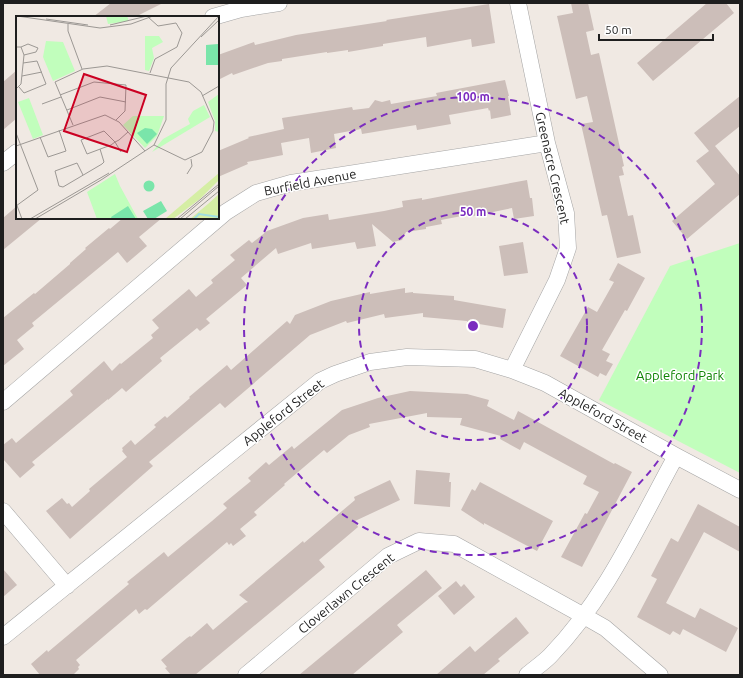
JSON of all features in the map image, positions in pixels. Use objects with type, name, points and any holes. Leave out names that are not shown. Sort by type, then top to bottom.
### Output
[{"type":"street","points":[[216,16],[279,3]]},
{"type":"street","name":"Greenacre Crescent","points":[[512,370],[557,280],[568,248],[566,213],[547,143],[518,3]]},
{"type":"street","name":"Burfield Avenue","points":[[219,218],[256,192],[291,183],[547,143]]},
{"type":"street","points":[[3,164],[16,153]]},
{"type":"street","name":"Burfield Avenue","points":[[3,402],[218,219]]},
{"type":"street","name":"Appleford Street","points":[[3,637],[320,381],[335,374],[370,362],[407,357],[475,359],[512,370],[546,383],[740,490]]},
{"type":"street","points":[[526,675],[549,656],[584,616],[613,573],[676,456]]},
{"type":"street","points":[[3,511],[67,586]]},
{"type":"street","name":"Cloverlawn Crescent","points":[[246,675],[388,556],[419,541],[454,544],[584,616],[605,628],[660,675]]},
{"type":"green space","name":"Appleford Park","points":[[740,243],[740,473],[599,400],[670,266]]},
{"type":"building","points":[[111,3],[163,3],[137,16],[94,16]]},
{"type":"building","points":[[571,3],[588,3],[594,30],[586,32],[591,55],[599,53],[624,166],[622,167],[624,175],[619,176],[628,216],[633,215],[641,253],[617,258],[607,215],[602,216],[581,124],[593,122],[587,96],[576,99],[557,16],[573,13]]},
{"type":"building","points":[[707,3],[726,3],[734,13],[653,81],[637,63]]},
{"type":"building","points":[[489,4],[495,43],[472,47],[471,39],[427,47],[426,37],[383,44],[383,46],[348,52],[348,50],[327,52],[282,59],[282,61],[268,63],[233,75],[232,73],[219,80],[219,55],[254,42],[255,45],[296,35],[387,21],[386,20]]},
{"type":"building","points":[[16,71],[16,119],[3,130],[3,82]]},
{"type":"building","points":[[505,80],[509,96],[511,115],[491,119],[490,110],[489,111],[488,108],[449,115],[451,124],[417,130],[416,125],[362,134],[361,129],[334,134],[336,148],[311,153],[309,138],[281,143],[283,155],[247,162],[248,164],[219,177],[219,151],[249,138],[248,137],[284,129],[282,118],[352,107],[353,110],[369,108],[375,100],[382,102],[390,100],[391,104],[437,96],[436,93]]},
{"type":"building","points":[[740,96],[740,126],[715,146],[740,176],[740,194],[687,239],[672,221],[715,184],[696,161],[709,151],[694,133]]},
{"type":"building","points":[[527,180],[530,198],[532,198],[534,216],[514,219],[512,208],[469,217],[467,217],[467,215],[441,220],[442,224],[426,227],[426,229],[406,232],[402,240],[393,242],[372,224],[376,246],[357,249],[355,242],[312,249],[311,243],[278,254],[276,248],[241,278],[247,285],[206,319],[210,323],[200,331],[197,328],[160,358],[162,361],[126,392],[122,388],[108,399],[32,462],[35,465],[20,478],[3,459],[3,445],[12,438],[16,443],[73,395],[70,391],[104,361],[112,371],[120,363],[121,364],[153,338],[151,335],[159,328],[152,320],[189,289],[196,297],[213,283],[211,280],[235,260],[230,255],[249,240],[252,243],[267,231],[303,218],[328,214],[329,220],[384,211],[403,207],[402,201],[422,198],[422,200]]},
{"type":"building","points":[[16,207],[16,219],[41,219],[3,250],[3,218]]},
{"type":"building","points":[[122,219],[161,219],[139,237],[147,246],[127,263],[118,252],[32,323],[34,326],[17,340],[24,349],[3,366],[3,318],[34,293],[35,294],[70,264],[86,249],[85,248],[109,228],[110,229]]},
{"type":"building","points":[[523,242],[528,273],[504,276],[499,246]]},
{"type":"building","points":[[618,263],[645,278],[627,311],[625,310],[602,350],[610,354],[606,361],[613,364],[606,376],[600,373],[598,377],[560,356],[588,307],[597,312],[614,282],[609,280]]},
{"type":"building","points":[[405,288],[405,293],[413,292],[454,296],[454,300],[506,309],[503,328],[467,321],[423,317],[423,313],[385,318],[384,314],[347,323],[346,321],[310,335],[225,408],[220,403],[149,462],[153,466],[70,539],[46,511],[62,498],[72,507],[90,491],[89,489],[127,457],[122,451],[122,448],[131,440],[135,445],[156,427],[154,425],[165,416],[167,418],[227,365],[231,370],[287,321],[290,324],[295,315],[331,301],[370,292],[370,294]]},
{"type":"building","points":[[410,391],[467,394],[489,400],[487,406],[514,420],[518,411],[614,464],[615,463],[632,472],[582,567],[561,557],[585,513],[587,514],[599,492],[583,484],[587,476],[524,442],[520,450],[500,439],[501,436],[460,425],[462,418],[427,417],[427,413],[369,424],[370,427],[349,435],[327,453],[324,450],[254,512],[257,515],[240,529],[246,536],[233,546],[231,543],[229,545],[227,542],[147,610],[145,609],[139,614],[136,609],[76,660],[80,665],[78,667],[79,669],[73,675],[40,675],[31,664],[47,650],[48,652],[129,584],[127,582],[164,552],[168,557],[212,521],[227,508],[223,504],[251,481],[248,478],[266,462],[269,465],[292,446],[294,449],[342,410],[378,398]]},
{"type":"building","points":[[416,470],[450,473],[450,507],[414,504]]},
{"type":"building","points":[[390,480],[400,500],[355,521],[358,527],[319,560],[325,567],[195,675],[171,675],[161,660],[207,623],[213,630],[248,602],[239,595],[303,541],[304,543],[355,500],[354,497]]},
{"type":"building","points":[[480,482],[553,521],[537,551],[484,523],[484,525],[461,510],[472,489],[475,491]]},
{"type":"building","points":[[698,504],[740,527],[740,552],[704,532],[666,603],[695,618],[700,608],[738,628],[726,652],[683,629],[680,635],[673,631],[670,635],[637,617],[657,579],[651,576],[671,538],[678,542]]},
{"type":"building","points":[[3,569],[17,585],[3,597]]},
{"type":"building","points":[[426,570],[442,588],[397,625],[403,632],[352,675],[299,675]]},
{"type":"building","points":[[456,581],[461,587],[464,584],[475,597],[454,615],[438,596]]},
{"type":"building","points":[[516,617],[529,633],[498,659],[500,661],[483,675],[436,675],[470,646],[475,652]]}]
